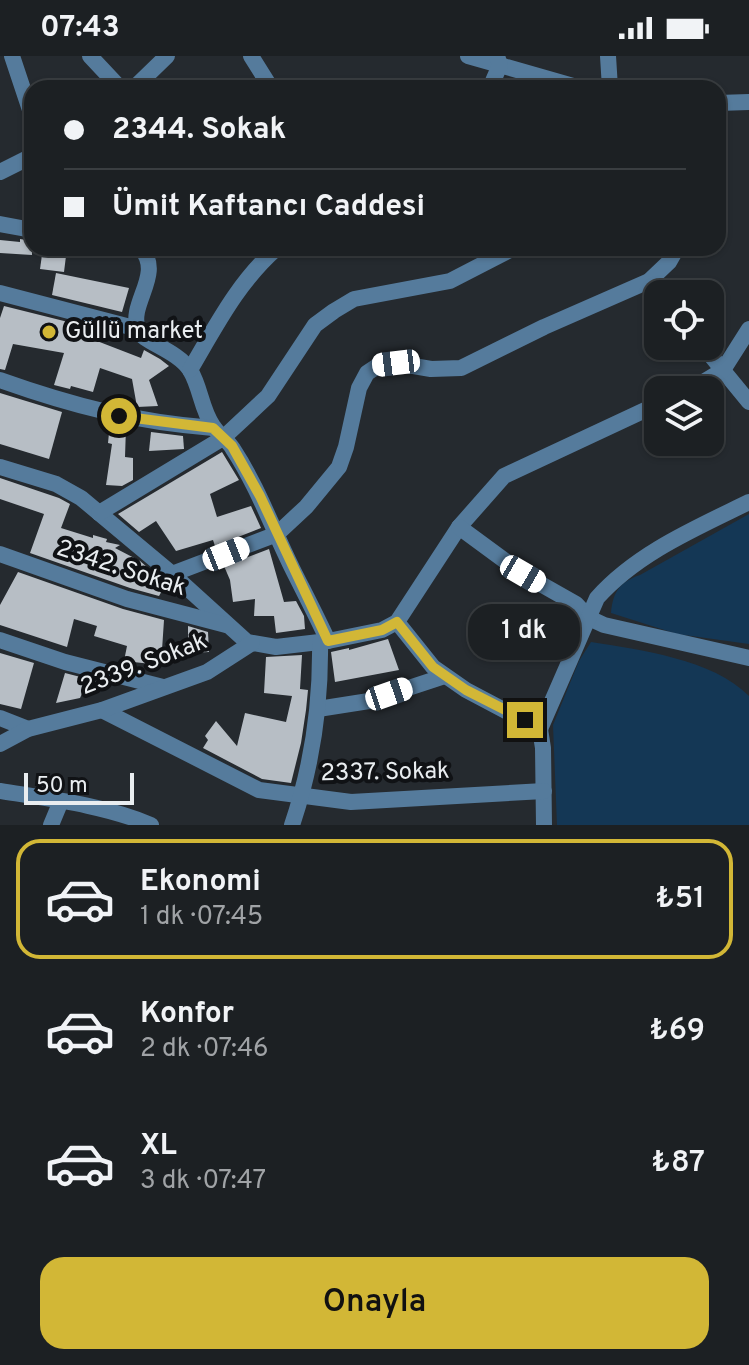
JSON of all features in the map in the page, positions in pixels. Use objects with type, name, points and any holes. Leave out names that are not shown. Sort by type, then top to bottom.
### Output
[{"type":"street","points":[[90,56],[112,80]]},
{"type":"street","points":[[142,80],[167,56]]},
{"type":"street","points":[[251,56],[266,80]]},
{"type":"street","points":[[468,56],[499,60],[557,80]]},
{"type":"street","points":[[608,56],[610,80]]},
{"type":"street","points":[[8,59],[24,97]]},
{"type":"street","points":[[493,80],[499,60]]},
{"type":"street","points":[[726,103],[749,102]]},
{"type":"street","points":[[0,172],[24,160]]},
{"type":"street","points":[[0,224],[24,228]]},
{"type":"street","points":[[146,256],[149,266],[137,317],[138,329],[144,338],[183,359],[196,380],[203,407],[218,433],[232,446],[277,534],[324,642],[318,709],[301,797],[292,825]]},
{"type":"street","points":[[190,370],[234,295],[267,256]]},
{"type":"street","points":[[99,513],[268,396],[315,325],[334,311],[354,299],[450,281],[498,256]]},
{"type":"street","points":[[659,280],[672,256]]},
{"type":"street","points":[[172,574],[277,534],[306,507],[339,467],[359,388],[367,373],[379,365],[396,363],[431,369],[461,368],[544,327],[644,292]]},
{"type":"street","points":[[0,293],[138,329]]},
{"type":"street","points":[[713,376],[723,370],[749,329]]},
{"type":"street","points":[[715,360],[749,402]]},
{"type":"street","points":[[0,380],[98,411],[218,433]]},
{"type":"street","points":[[0,467],[56,484],[81,498],[247,642],[276,647],[324,642],[382,630],[397,622],[459,527],[504,476],[644,411]]},
{"type":"street","points":[[544,825],[540,729],[597,598],[611,582],[672,541],[749,502]]},
{"type":"street","points":[[459,527],[523,574],[576,604],[589,618],[604,625],[749,658]]},
{"type":"street","name":"2342. Sokak","points":[[0,554],[127,599],[228,626]]},
{"type":"street","points":[[397,622],[433,667],[445,676],[540,729]]},
{"type":"street","points":[[0,640],[65,662],[163,687]]},
{"type":"street","name":"2339. Sokak","points":[[0,744],[28,729],[102,710],[207,672],[252,643]]},
{"type":"street","points":[[318,709],[369,701],[445,676]]},
{"type":"street","name":"2337. Sokak","points":[[102,710],[259,790],[351,802],[544,791]]},
{"type":"street","points":[[0,718],[28,729]]},
{"type":"street","points":[[0,791],[133,817],[151,825]]},
{"type":"street","points":[[51,825],[61,801]]},
{"type":"shaded area","points":[[749,514],[749,644],[677,634],[611,613],[616,593],[627,581]]},
{"type":"shaded area","points":[[591,642],[653,653],[696,665],[734,683],[749,696],[749,825],[557,825],[553,725],[579,661]]},
{"type":"building","points":[[20,239],[24,240],[24,254],[0,253],[0,240],[20,242]]},
{"type":"building","points":[[42,256],[66,256],[64,272],[40,269]]},
{"type":"building","points":[[56,273],[129,288],[122,312],[52,295]]},
{"type":"building","points":[[4,306],[88,327],[84,336],[141,358],[144,350],[160,359],[169,366],[149,380],[158,406],[137,407],[132,379],[100,368],[93,392],[54,385],[64,353],[13,344],[5,370],[0,369],[0,318]]},
{"type":"building","points":[[0,393],[62,412],[49,459],[0,444]]},
{"type":"building","points":[[113,424],[126,427],[125,457],[133,458],[133,480],[122,486],[106,485],[112,444],[108,443],[109,433],[113,433]]},
{"type":"building","points":[[151,432],[183,436],[184,449],[149,451]]},
{"type":"building","points":[[222,452],[239,480],[210,494],[217,517],[251,506],[261,528],[215,546],[213,540],[176,551],[156,521],[139,532],[118,514]]},
{"type":"building","points":[[0,478],[70,504],[61,528],[120,545],[115,548],[140,561],[170,587],[169,592],[163,589],[159,596],[130,588],[30,553],[44,514],[0,499]]},
{"type":"building","points":[[269,549],[284,602],[296,601],[304,616],[305,629],[276,633],[274,616],[254,616],[255,599],[233,602],[230,580],[224,566]]},
{"type":"building","points":[[18,572],[164,620],[161,665],[124,661],[127,646],[94,636],[97,626],[74,619],[67,647],[0,625],[0,605]]},
{"type":"building","points":[[188,626],[208,632],[209,652],[188,653]]},
{"type":"building","points":[[388,639],[399,670],[335,682],[331,652]]},
{"type":"building","points":[[0,653],[34,663],[21,709],[0,704]]},
{"type":"building","points":[[302,655],[300,689],[308,690],[301,743],[291,783],[262,779],[203,748],[208,740],[205,736],[216,721],[237,746],[245,713],[286,722],[292,696],[264,693],[266,657]]},
{"type":"building","points":[[65,673],[96,681],[95,685],[86,685],[80,698],[56,703]]},
{"type":"place","name":"Güllü market","points":[[49,332]]},
{"type":"route","points":[[119,416],[213,428],[232,446],[260,496],[328,641],[382,630],[397,622],[433,667],[466,690],[525,720]]}]
